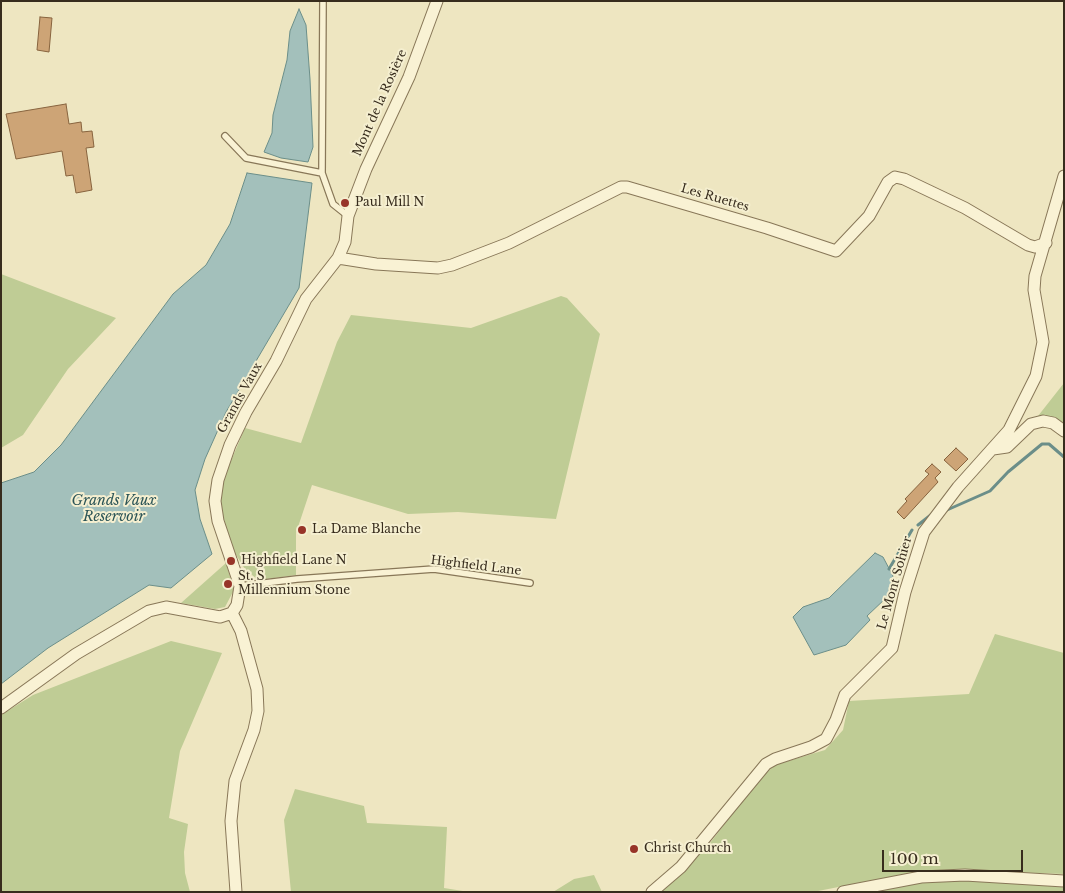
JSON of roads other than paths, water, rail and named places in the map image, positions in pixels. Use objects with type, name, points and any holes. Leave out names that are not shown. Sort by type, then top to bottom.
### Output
[{"type":"street","name":"Mont de la Rosière","points":[[348,216],[366,169],[409,77],[437,1]]},
{"type":"street","name":"Le Mont Sohier","points":[[652,892],[680,867],[766,764],[811,747],[826,739],[836,720],[845,695],[892,648],[905,592],[924,532],[940,509],[993,449],[1017,416],[1036,376],[1043,342],[1034,290],[1035,276],[1064,176]]},
{"type":"street","name":"Les Ruettes","points":[[338,258],[376,264],[438,268],[452,265],[509,243],[621,187],[627,187],[767,228],[836,251],[869,216],[888,182],[895,177],[904,179],[965,208],[1028,245],[1035,247],[1046,243]]},
{"type":"street","name":"Grands Vaux","points":[[240,586],[218,521],[215,500],[218,480],[230,445],[246,412],[276,361],[306,299],[338,258],[346,242],[348,216]]},
{"type":"street","points":[[993,449],[1007,447],[1031,424],[1042,421],[1053,423],[1064,431]]},
{"type":"street","points":[[1,708],[76,654],[149,611],[166,607],[220,617],[232,613],[237,605],[240,586]]},
{"type":"street","points":[[232,613],[241,630],[257,689],[258,711],[235,782],[231,820],[236,892]]},
{"type":"street","points":[[844,892],[921,877],[964,876],[1064,881]]},
{"type":"lane","points":[[323,1],[322,173],[333,204],[348,216]]},
{"type":"lane","points":[[225,136],[246,158],[322,173]]},
{"type":"lane","name":"Highfield Lane","points":[[240,586],[297,579],[434,569],[530,583]]},
{"type":"water","points":[[299,9],[306,25],[310,79],[313,147],[308,162],[281,158],[264,152],[272,133],[273,115],[287,60],[290,31]]},
{"type":"water","name":"Grands Vaux Reservoir","points":[[247,173],[312,183],[299,288],[226,412],[205,459],[195,490],[200,519],[212,554],[171,588],[149,585],[48,648],[1,684],[1,483],[34,472],[61,445],[173,294],[206,265],[230,224]]},
{"type":"water","points":[[875,553],[883,557],[893,576],[887,597],[867,616],[870,620],[846,645],[814,655],[793,617],[803,607],[829,598]]},
{"type":"waterway","points":[[947,510],[990,491],[1008,472],[1042,444],[1049,444],[1064,457]]},
{"type":"waterway","points":[[918,525],[932,514]]},
{"type":"waterway","points":[[889,569],[912,530]]},
{"type":"place","name":"Paul Mill N","points":[[345,203]]},
{"type":"place","name":"La Dame Blanche","points":[[302,530]]},
{"type":"place","name":"Highfield Lane N","points":[[231,561]]},
{"type":"place","name":"St. S Millennium Stone","points":[[228,584]]},
{"type":"place","name":"Christ Church","points":[[634,849]]}]
